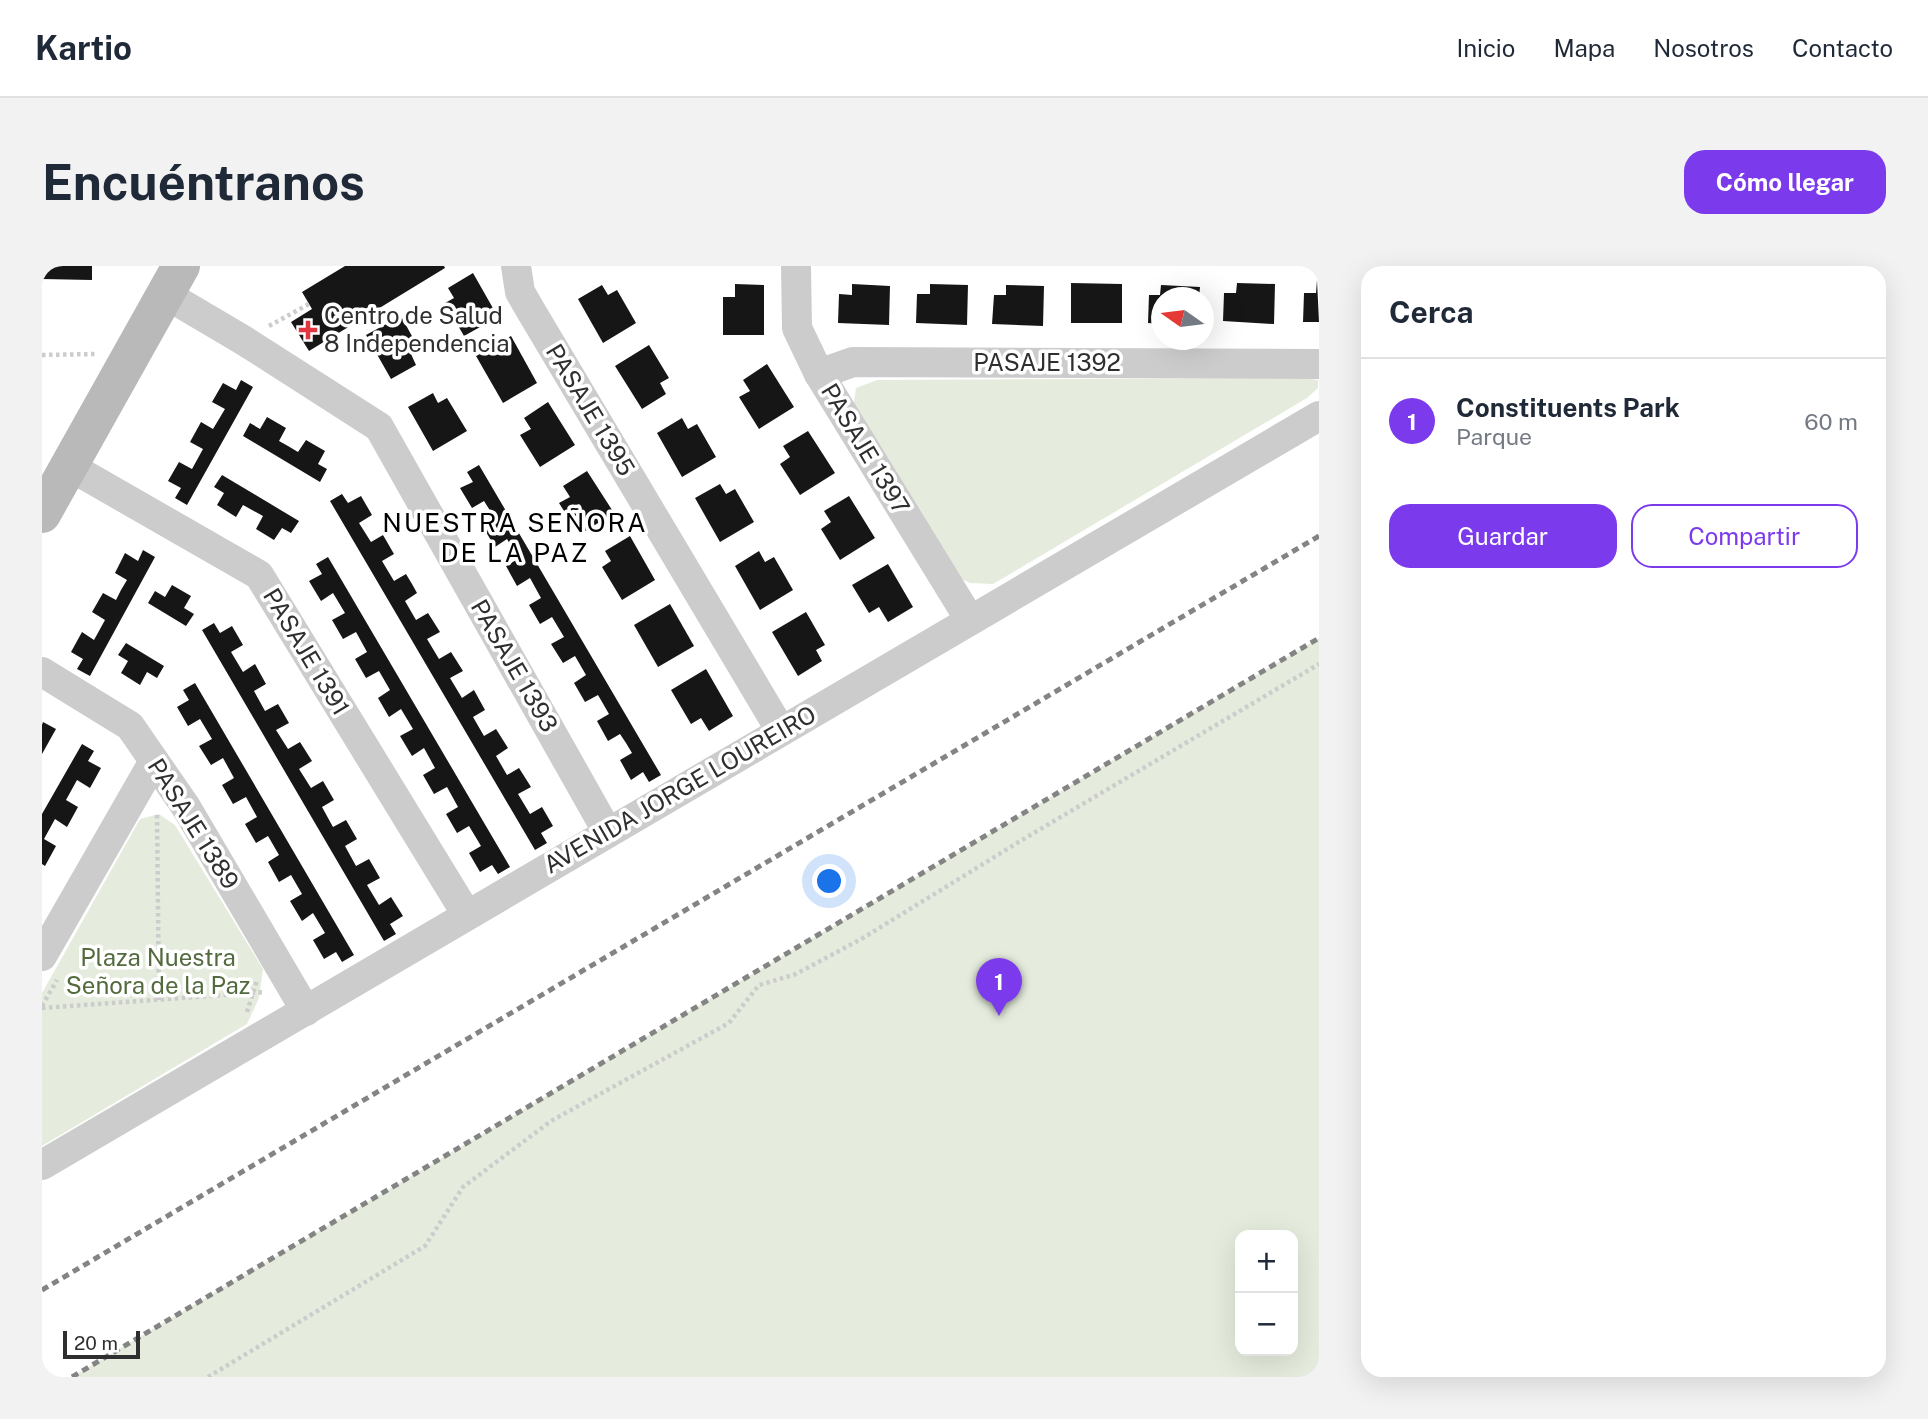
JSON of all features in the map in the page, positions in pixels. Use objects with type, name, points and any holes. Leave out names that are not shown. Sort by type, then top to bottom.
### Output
[{"type":"main road","points":[[42,514],[173,280]]},
{"type":"street","name":"PASAJE 1395","points":[[516,266],[520,292],[781,731]]},
{"type":"street","name":"PASAJE 1397","points":[[796,266],[797,328],[819,374],[970,620]]},
{"type":"street","name":"PASAJE 1393","points":[[173,280],[243,340],[379,427],[607,831]]},
{"type":"street","name":"PASAJE 1392","points":[[819,374],[853,362],[1319,364]]},
{"type":"street","name":"AVENIDA JORGE LOUREIRO","points":[[42,1165],[300,1000],[467,915],[1319,416]]},
{"type":"street","name":"PASAJE 1391","points":[[69,466],[259,575],[467,915]]},
{"type":"street","name":"PASAJE 1389","points":[[42,672],[130,726],[186,807],[300,1000]]},
{"type":"street","points":[[52,964],[154,761]]},
{"type":"path","points":[[243,340],[309,304]]},
{"type":"path","points":[[42,355],[132,353]]},
{"type":"path","points":[[208,1377],[425,1245],[463,1187],[551,1121],[729,1023],[759,985],[796,974],[863,938],[1033,833],[1319,664]]},
{"type":"path","points":[[157,812],[159,1000]]},
{"type":"path","points":[[145,823],[170,827]]},
{"type":"path","points":[[52,964],[42,1007],[253,994],[300,1000]]},
{"type":"path","points":[[246,1017],[258,976]]},
{"type":"green space","points":[[877,380],[1318,380],[1318,388],[1307,398],[993,584],[970,583],[949,573],[853,409],[856,388]]},
{"type":"green space","points":[[1319,638],[1319,1377],[72,1377]]},
{"type":"green space","name":"Plaza Nuestra Señora de la Paz","points":[[159,814],[175,825],[263,969],[259,998],[247,1024],[42,1146],[42,993],[140,819]]},
{"type":"building","points":[[42,266],[92,266],[92,280],[42,279]]},
{"type":"building","points":[[345,266],[445,268],[309,351],[291,322],[312,309],[302,292]]},
{"type":"building","points":[[473,273],[498,317],[464,336],[445,303],[454,298],[448,288]]},
{"type":"building","points":[[1317,280],[1319,322],[1303,322],[1304,293],[1316,293]]},
{"type":"building","points":[[1071,283],[1122,284],[1122,323],[1071,323]]},
{"type":"building","points":[[1237,283],[1275,284],[1274,324],[1223,321],[1224,293],[1236,293]]},
{"type":"building","points":[[735,284],[764,285],[764,335],[723,335],[723,297],[735,297]]},
{"type":"building","points":[[852,284],[890,286],[889,325],[838,323],[839,294],[852,295]]},
{"type":"building","points":[[930,284],[968,285],[967,325],[916,323],[917,294],[930,294]]},
{"type":"building","points":[[602,285],[608,295],[617,290],[636,323],[603,343],[578,299]]},
{"type":"building","points":[[1006,285],[1044,286],[1043,326],[992,324],[994,295],[1006,295]]},
{"type":"building","points":[[1161,285],[1200,287],[1161,287]]},
{"type":"building","points":[[1151,295],[1151,323],[1148,323]]},
{"type":"building","points":[[401,316],[419,349],[411,354],[416,365],[391,379],[366,335]]},
{"type":"building","points":[[511,336],[537,383],[503,403],[476,356]]},
{"type":"building","points":[[649,345],[669,378],[660,383],[666,394],[642,409],[615,366]]},
{"type":"building","points":[[767,364],[794,407],[759,429],[739,397],[750,391],[743,380]]},
{"type":"building","points":[[241,380],[253,387],[187,505],[175,498],[181,488],[168,481],[179,462],[192,469],[203,449],[190,442],[201,422],[213,429],[225,409],[212,402],[223,383],[236,390]]},
{"type":"building","points":[[433,393],[438,403],[447,398],[467,431],[433,451],[408,407]]},
{"type":"building","points":[[548,402],[575,445],[540,467],[520,435],[531,429],[524,418]]},
{"type":"building","points":[[267,417],[286,428],[279,441],[298,452],[306,440],[325,451],[318,464],[327,469],[320,482],[243,436],[250,423],[260,429]]},
{"type":"building","points":[[682,418],[688,429],[697,424],[716,457],[682,477],[657,433]]},
{"type":"building","points":[[808,431],[835,473],[800,495],[780,464],[790,457],[783,446]]},
{"type":"building","points":[[479,465],[661,775],[649,782],[643,772],[631,780],[620,760],[632,753],[620,734],[608,741],[597,721],[609,714],[598,695],[585,702],[574,683],[586,675],[575,656],[563,663],[551,644],[564,637],[552,617],[540,624],[529,605],[541,598],[530,578],[517,586],[506,566],[518,559],[513,549],[507,539],[495,547],[483,527],[496,520],[484,501],[472,508],[460,488],[473,482],[467,472]]},
{"type":"building","points":[[587,471],[614,513],[579,535],[559,503],[570,497],[563,486]]},
{"type":"building","points":[[222,475],[299,521],[291,533],[282,528],[274,540],[256,529],[263,516],[243,505],[236,517],[217,505],[224,493],[214,487]]},
{"type":"building","points":[[720,484],[726,494],[735,489],[754,522],[720,542],[695,498]]},
{"type":"building","points":[[342,494],[348,503],[361,496],[372,515],[359,523],[371,542],[383,535],[394,554],[382,561],[394,581],[406,574],[417,593],[405,601],[416,620],[428,613],[440,632],[427,639],[439,659],[451,652],[463,671],[450,678],[462,698],[474,690],[485,710],[473,717],[484,736],[496,729],[508,748],[496,756],[507,775],[519,768],[531,787],[518,794],[530,814],[542,807],[553,826],[541,833],[547,843],[535,850],[330,501]]},
{"type":"building","points":[[849,496],[875,538],[840,560],[821,529],[831,522],[824,511]]},
{"type":"building","points":[[630,536],[655,580],[622,600],[602,567],[611,561],[605,551]]},
{"type":"building","points":[[143,550],[155,557],[90,676],[77,669],[83,659],[71,652],[82,632],[94,640],[105,620],[92,612],[103,593],[116,600],[127,580],[115,573],[125,553],[138,561]]},
{"type":"building","points":[[759,551],[765,562],[774,557],[793,590],[760,610],[735,566]]},
{"type":"building","points":[[328,557],[510,867],[498,874],[492,865],[480,872],[469,853],[481,846],[469,826],[457,833],[446,814],[458,807],[447,787],[434,794],[423,775],[435,768],[424,748],[412,756],[400,736],[413,729],[401,709],[389,717],[378,698],[390,690],[379,671],[366,678],[355,659],[367,652],[356,632],[343,639],[332,620],[345,613],[333,593],[321,601],[309,581],[322,574],[316,564]]},
{"type":"building","points":[[888,564],[913,607],[888,622],[879,607],[869,613],[852,585]]},
{"type":"building","points":[[172,585],[191,596],[184,608],[194,614],[186,626],[148,603],[155,591],[165,597]]},
{"type":"building","points":[[670,604],[694,646],[658,667],[634,625]]},
{"type":"building","points":[[806,612],[825,645],[816,650],[822,661],[798,676],[772,632]]},
{"type":"building","points":[[214,623],[220,633],[232,626],[243,645],[231,652],[243,672],[255,664],[266,684],[254,691],[265,711],[278,704],[289,723],[276,730],[288,749],[300,742],[312,761],[299,769],[311,788],[323,781],[334,800],[322,807],[333,827],[346,820],[357,839],[345,846],[356,866],[369,859],[380,878],[367,885],[379,905],[391,897],[403,916],[390,924],[396,934],[384,941],[202,630]]},
{"type":"building","points":[[126,643],[164,666],[157,678],[147,672],[140,685],[121,673],[128,661],[118,655]]},
{"type":"building","points":[[706,669],[733,716],[709,731],[701,718],[691,724],[671,690]]},
{"type":"building","points":[[195,683],[354,955],[342,962],[336,952],[324,959],[313,940],[325,933],[313,913],[302,921],[290,901],[302,894],[291,875],[279,882],[268,862],[279,855],[268,836],[256,843],[245,824],[257,817],[246,797],[233,804],[222,785],[234,778],[223,758],[211,765],[199,746],[212,739],[200,719],[188,726],[177,707],[189,700],[183,690]]},
{"type":"building","points":[[43,722],[56,729],[42,754],[42,725]]},
{"type":"building","points":[[82,744],[94,751],[88,761],[101,768],[90,788],[77,780],[66,800],[78,807],[67,827],[55,819],[44,839],[56,846],[45,866],[42,864],[42,814]]},
{"type":"railway","points":[[42,1290],[1319,536]]},
{"type":"railway","points":[[72,1377],[1319,638]]},
{"type":"place","name":"Centro de Salud 8 Independencia","points":[[308,330]]},
{"type":"place","name":"Constituents Park","points":[[999,1016]]},
{"type":"district","name":"NUESTRA SEÑORA DE LA PAZ","points":[[515,538]]}]
